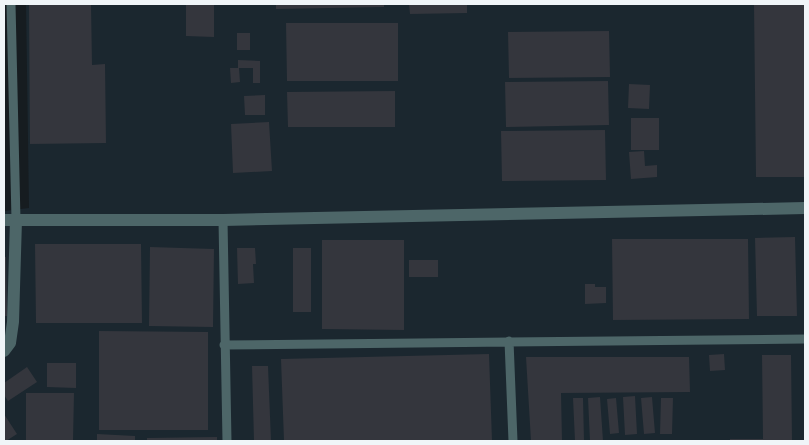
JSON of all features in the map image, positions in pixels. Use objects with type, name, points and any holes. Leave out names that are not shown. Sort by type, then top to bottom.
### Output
[{"type":"street","points":[[4,351],[10,343],[13,322],[10,220],[223,220],[805,208]]},
{"type":"lane","points":[[10,220],[12,4]]},
{"type":"lane","points":[[223,220],[227,441]]},
{"type":"lane","points":[[224,345],[805,339]]},
{"type":"lane","points":[[509,341],[512,441]]},
{"type":"shaded area","points":[[26,4],[805,4],[805,441],[4,441],[4,211],[29,208]]},
{"type":"building","points":[[29,4],[91,4],[92,65],[105,64],[106,143],[30,144]]},
{"type":"building","points":[[186,4],[214,4],[214,37],[186,36]]},
{"type":"building","points":[[276,4],[384,4],[384,7],[276,9]]},
{"type":"building","points":[[409,4],[467,4],[467,13],[410,14]]},
{"type":"building","points":[[754,4],[805,4],[805,177],[756,177]]},
{"type":"building","points":[[286,23],[398,23],[398,81],[287,81]]},
{"type":"building","points":[[609,31],[610,77],[509,78],[508,32]]},
{"type":"building","points":[[237,33],[250,33],[250,50],[237,50]]},
{"type":"building","points":[[238,60],[260,61],[260,83],[253,83],[253,68],[238,68]]},
{"type":"building","points":[[230,68],[239,68],[240,82],[231,83]]},
{"type":"building","points":[[608,81],[609,125],[506,127],[505,82]]},
{"type":"building","points":[[629,84],[650,85],[649,109],[628,108]]},
{"type":"building","points":[[395,91],[395,127],[288,127],[287,92]]},
{"type":"building","points":[[265,95],[265,115],[245,115],[244,96]]},
{"type":"building","points":[[631,118],[659,118],[659,150],[631,150]]},
{"type":"building","points":[[269,122],[272,171],[233,173],[231,124]]},
{"type":"building","points":[[605,130],[606,180],[502,181],[501,131]]},
{"type":"building","points":[[644,151],[645,166],[657,165],[657,177],[631,179],[629,152]]},
{"type":"building","points":[[795,237],[797,316],[757,316],[755,238]]},
{"type":"building","points":[[612,239],[748,239],[749,319],[613,320]]},
{"type":"building","points":[[322,240],[404,240],[404,330],[322,329]]},
{"type":"building","points":[[35,244],[141,244],[142,323],[36,323]]},
{"type":"building","points":[[150,247],[214,249],[213,327],[149,326]]},
{"type":"building","points":[[237,248],[255,248],[256,264],[253,264],[254,283],[238,284]]},
{"type":"building","points":[[293,248],[311,248],[311,312],[293,312]]},
{"type":"building","points":[[4,257],[6,257],[7,316],[4,316]]},
{"type":"building","points":[[409,260],[438,260],[438,277],[409,277]]},
{"type":"building","points":[[585,284],[595,284],[595,287],[606,287],[606,303],[585,304]]},
{"type":"building","points":[[99,331],[208,332],[208,430],[99,430]]},
{"type":"building","points":[[489,354],[492,441],[284,441],[281,359]]},
{"type":"building","points":[[724,354],[725,370],[710,371],[709,355]]},
{"type":"building","points":[[762,355],[791,355],[792,441],[730,441],[730,439],[763,439]]},
{"type":"building","points":[[526,357],[689,357],[690,392],[561,393],[562,441],[531,441]]},
{"type":"building","points":[[47,363],[76,363],[76,388],[47,387]]},
{"type":"building","points":[[252,366],[268,366],[271,441],[254,441]]},
{"type":"building","points":[[27,367],[37,382],[8,401],[4,395],[4,383]]},
{"type":"building","points":[[26,393],[74,393],[73,441],[26,441]]},
{"type":"building","points":[[635,396],[637,434],[625,435],[623,397]]},
{"type":"building","points":[[600,397],[603,441],[590,441],[588,398]]},
{"type":"building","points":[[652,397],[655,433],[644,434],[641,398]]},
{"type":"building","points":[[573,398],[583,398],[584,441],[575,441]]},
{"type":"building","points":[[616,398],[619,433],[610,434],[607,399]]},
{"type":"building","points":[[661,398],[673,398],[672,434],[660,434]]},
{"type":"building","points":[[4,414],[17,434],[6,441],[4,441]]},
{"type":"building","points":[[97,434],[135,436],[135,441],[97,441]]},
{"type":"building","points":[[217,437],[217,441],[147,441],[147,438]]}]
